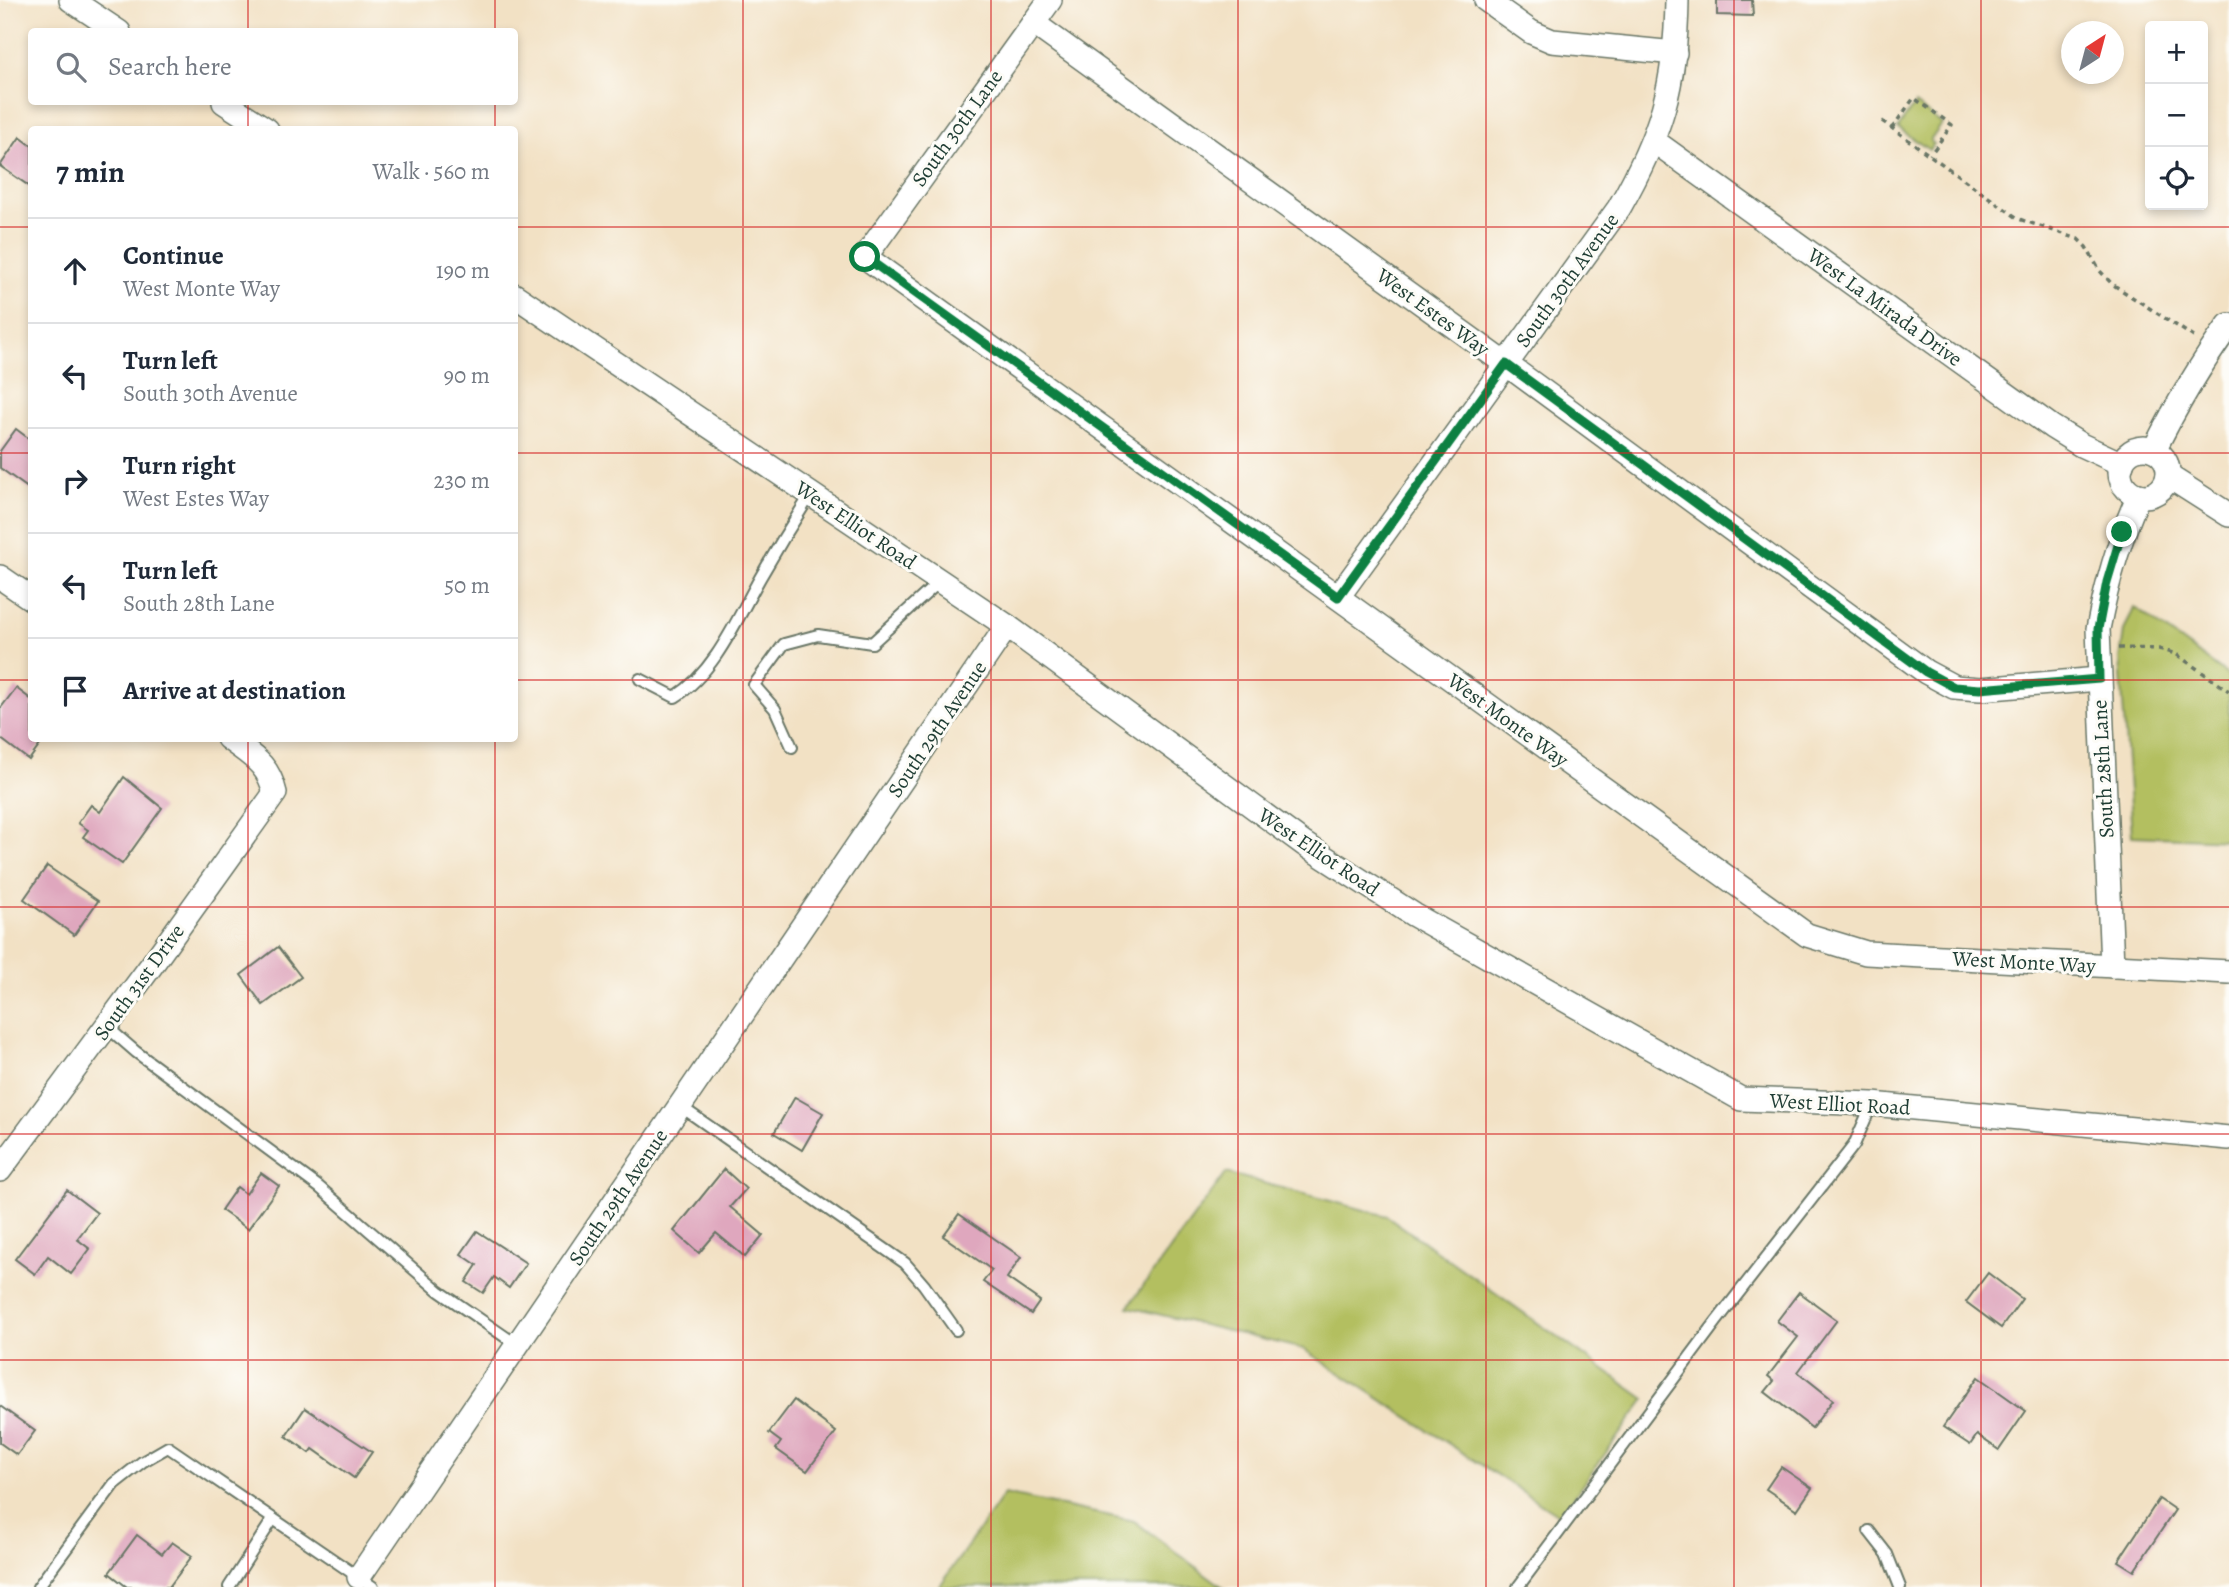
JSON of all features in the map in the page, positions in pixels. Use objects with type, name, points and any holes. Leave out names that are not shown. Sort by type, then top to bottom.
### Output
[{"type":"street","points":[[71,0],[113,28]]},
{"type":"street","name":"South 30th Lane","points":[[865,257],[1050,0]]},
{"type":"street","points":[[1486,0],[1531,32],[1552,41],[1675,53]]},
{"type":"street","name":"South 30th Avenue","points":[[1338,597],[1619,208],[1654,141],[1669,90],[1675,53],[1677,0]]},
{"type":"street","name":"West Estes Way","points":[[1033,23],[1506,364],[1926,672],[1954,687],[1980,689],[2099,679]]},
{"type":"street","points":[[229,105],[261,126]]},
{"type":"street","name":"West La Mirada Drive","points":[[1654,141],[2052,427],[2081,445],[2122,464]]},
{"type":"street","name":"West Monte Way","points":[[865,257],[1807,935],[1866,953],[2229,972]]},
{"type":"street","name":"West Elliot Road","points":[[518,298],[1007,626],[1304,844],[1414,915],[1741,1099],[1872,1104],[2229,1138]]},
{"type":"street","points":[[2154,450],[2206,356],[2229,325]]},
{"type":"street","points":[[2138,449],[2154,450],[2165,461],[2168,476],[2154,494],[2139,495],[2126,487],[2122,480],[2122,464],[2125,457],[2138,449]]},
{"type":"street","points":[[2168,476],[2229,515]]},
{"type":"street","name":"South 28th Lane","points":[[2112,966],[2098,629],[2107,582],[2122,532],[2139,495]]},
{"type":"street","points":[[0,577],[28,596]]},
{"type":"street","name":"South 29th Avenue","points":[[366,1582],[517,1346],[1007,626]]},
{"type":"street","name":"South 31st Drive","points":[[0,1170],[275,793],[271,777],[264,765],[233,742]]},
{"type":"lane","points":[[640,679],[675,697],[691,687],[720,649],[779,544],[811,494]]},
{"type":"lane","points":[[792,747],[775,709],[754,685],[785,644],[818,635],[872,643],[940,581]]},
{"type":"lane","points":[[106,1026],[136,1052],[319,1187],[439,1292],[517,1346]]},
{"type":"lane","points":[[1518,1587],[1716,1322],[1854,1145],[1872,1104]]},
{"type":"lane","points":[[680,1106],[905,1263],[925,1285],[956,1330]]},
{"type":"lane","name":"South 29th Avenue","points":[[38,1587],[114,1484],[142,1462],[168,1447],[366,1582]]},
{"type":"lane","points":[[229,1587],[273,1519]]},
{"type":"lane","points":[[1869,1531],[1886,1555],[1900,1587]]},
{"type":"path","points":[[1892,128],[1914,98],[1952,125],[1930,155]]},
{"type":"path","points":[[1882,121],[2019,219],[2078,239],[2112,284],[2193,337]]},
{"type":"path","points":[[2098,648],[2159,649],[2176,654],[2229,691]]},
{"type":"green space","points":[[1915,104],[1942,124],[1930,141],[1934,144],[1929,150],[1898,128]]},
{"type":"green space","points":[[2134,607],[2229,676],[2229,840],[2132,836],[2120,659],[2124,631]]},
{"type":"green space","points":[[1226,1173],[1387,1216],[1645,1399],[1560,1516],[1303,1349],[1128,1307]]},
{"type":"green space","points":[[1004,1494],[1134,1521],[1223,1587],[939,1587]]},
{"type":"building","points":[[1717,0],[1752,0],[1753,16],[1717,15]]},
{"type":"building","points":[[20,137],[28,143],[28,185],[0,166]]},
{"type":"building","points":[[16,429],[28,438],[28,488],[0,468],[0,451]]},
{"type":"building","points":[[16,688],[28,697],[28,742],[42,742],[29,760],[0,738],[0,709]]},
{"type":"building","points":[[124,777],[162,808],[122,864],[83,837],[88,830],[78,823],[91,805],[100,812]]},
{"type":"building","points":[[47,866],[98,901],[74,935],[24,899]]},
{"type":"building","points":[[278,947],[301,977],[263,1005],[241,975]]},
{"type":"building","points":[[795,1097],[823,1113],[802,1150],[774,1133]]},
{"type":"building","points":[[724,1169],[746,1189],[730,1207],[763,1235],[745,1257],[716,1233],[699,1253],[674,1231]]},
{"type":"building","points":[[261,1173],[279,1186],[248,1229],[221,1210],[237,1187],[246,1194]]},
{"type":"building","points":[[67,1190],[97,1213],[77,1239],[90,1249],[71,1274],[48,1256],[35,1274],[15,1259]]},
{"type":"building","points":[[959,1214],[1021,1257],[1007,1278],[1040,1301],[1031,1314],[983,1282],[992,1270],[943,1236]]},
{"type":"building","points":[[477,1231],[526,1263],[509,1288],[494,1277],[483,1293],[466,1282],[477,1265],[461,1254]]},
{"type":"building","points":[[1988,1273],[2022,1299],[2001,1328],[1966,1302]]},
{"type":"building","points":[[1799,1292],[1837,1320],[1798,1372],[1833,1400],[1812,1428],[1765,1392],[1774,1381],[1768,1376],[1798,1337],[1777,1321]]},
{"type":"building","points":[[1978,1377],[2026,1411],[1999,1450],[1977,1435],[1970,1445],[1943,1427]]},
{"type":"building","points":[[794,1400],[836,1432],[807,1471],[776,1449],[781,1442],[769,1433]]},
{"type":"building","points":[[0,1406],[35,1431],[17,1455],[0,1443]]},
{"type":"building","points":[[305,1408],[372,1452],[354,1478],[313,1449],[310,1453],[286,1436]]},
{"type":"building","points":[[1781,1467],[1812,1488],[1797,1510],[1766,1489]]},
{"type":"building","points":[[2159,1499],[2175,1510],[2134,1571],[2118,1561]]},
{"type":"building","points":[[137,1535],[162,1554],[172,1542],[192,1556],[169,1587],[127,1587],[109,1573]]},
{"type":"route","points":[[865,257],[1338,597],[1506,364],[1926,672],[1954,687],[1980,689],[2099,679],[2098,629],[2107,582],[2122,532]]}]
